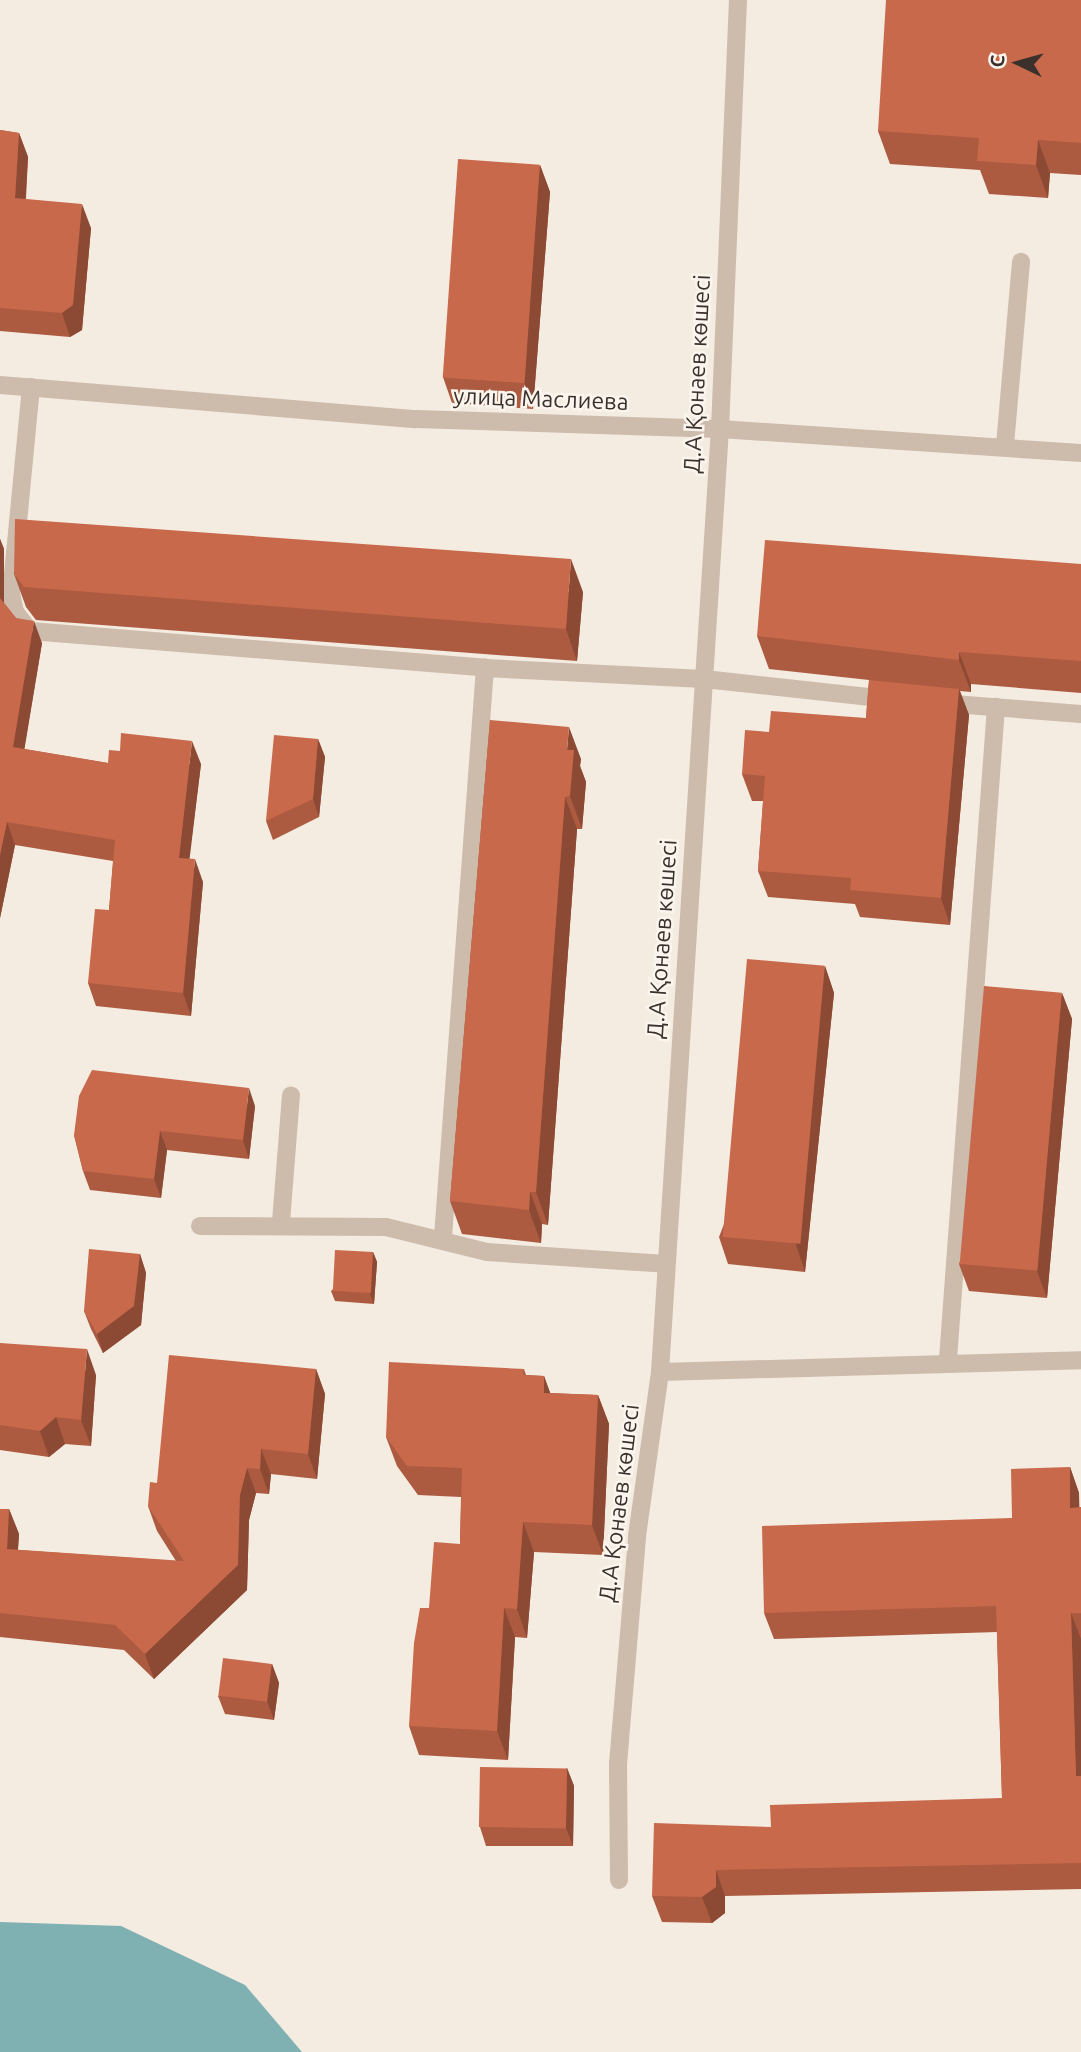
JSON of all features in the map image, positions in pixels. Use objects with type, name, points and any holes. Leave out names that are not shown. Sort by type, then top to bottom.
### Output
[{"type":"street","name":"Д.А Қонаев көшесі","points":[[619,1880],[619,1751],[637,1536],[660,1372],[720,429],[738,0]]},
{"type":"street","points":[[1005,445],[1021,262]]},
{"type":"street","name":"улица Маслиева","points":[[0,385],[416,419],[720,429],[1005,445],[1081,453]]},
{"type":"street","points":[[32,387],[11,593],[15,612],[30,631],[485,668],[704,679],[913,701],[1081,714]]},
{"type":"street","points":[[443,1237],[485,668]]},
{"type":"street","points":[[947,1359],[996,707]]},
{"type":"street","points":[[281,1222],[291,1095]]},
{"type":"street","points":[[200,1226],[281,1222],[443,1237],[487,1252],[666,1264]]},
{"type":"street","points":[[660,1372],[947,1359],[1081,1360]]},
{"type":"water","points":[[0,1922],[121,1926],[245,1985],[302,2052],[0,2052]]},
{"type":"building","points":[[886,0],[1081,0],[1081,143],[1038,140],[1036,165],[977,161],[979,138],[878,131]]},
{"type":"building","points":[[0,130],[19,133],[15,198],[82,204],[73,305],[62,313],[0,308]]},
{"type":"building","points":[[458,159],[540,165],[525,383],[443,377]]},
{"type":"building","points":[[15,519],[571,559],[566,629],[24,587],[14,574]]},
{"type":"building","points":[[765,540],[1081,564],[1081,661],[959,652],[959,660],[757,636]]},
{"type":"building","points":[[0,598],[16,618],[34,621],[13,747],[108,763],[109,750],[120,751],[121,733],[192,741],[179,858],[195,859],[183,993],[88,983],[95,909],[109,910],[115,840],[7,822],[0,855]]},
{"type":"building","points":[[869,680],[959,689],[941,898],[850,890],[851,878],[758,871],[765,776],[742,774],[745,730],[769,732],[771,711],[866,718]]},
{"type":"building","points":[[490,720],[569,727],[567,750],[574,750],[570,796],[565,797],[536,1192],[530,1192],[529,1210],[450,1201]]},
{"type":"building","points":[[274,735],[318,739],[313,799],[266,821]]},
{"type":"building","points":[[747,959],[825,966],[800,1244],[723,1237]]},
{"type":"building","points":[[984,986],[1062,993],[1037,1271],[960,1264]]},
{"type":"building","points":[[92,1070],[249,1088],[243,1140],[160,1131],[154,1179],[83,1171],[74,1135],[79,1096]]},
{"type":"building","points":[[89,1249],[140,1254],[134,1306],[97,1334],[84,1311]]},
{"type":"building","points":[[335,1250],[373,1252],[371,1293],[333,1291]]},
{"type":"building","points":[[0,1343],[87,1349],[81,1420],[56,1417],[40,1431],[0,1425]]},
{"type":"building","points":[[169,1355],[316,1369],[308,1454],[261,1449],[260,1469],[247,1468],[240,1495],[238,1565],[145,1654],[115,1625],[0,1613],[0,1509],[9,1509],[7,1549],[184,1561],[148,1506],[150,1482],[157,1483]]},
{"type":"building","points":[[389,1362],[524,1369],[523,1375],[544,1376],[544,1393],[598,1395],[592,1525],[523,1522],[517,1609],[504,1608],[497,1731],[409,1726],[414,1643],[420,1608],[429,1608],[434,1542],[460,1544],[462,1468],[407,1466],[386,1437]]},
{"type":"building","points":[[1070,1467],[1070,1508],[1081,1507],[1081,1613],[1071,1613],[1076,1776],[1081,1776],[1081,1863],[716,1870],[716,1887],[702,1897],[652,1896],[654,1823],[771,1827],[770,1805],[1002,1798],[996,1606],[764,1613],[762,1526],[1012,1518],[1011,1469]]},
{"type":"building","points":[[223,1658],[272,1664],[267,1702],[218,1696]]},
{"type":"building","points":[[480,1767],[567,1769],[566,1829],[479,1827]]}]
